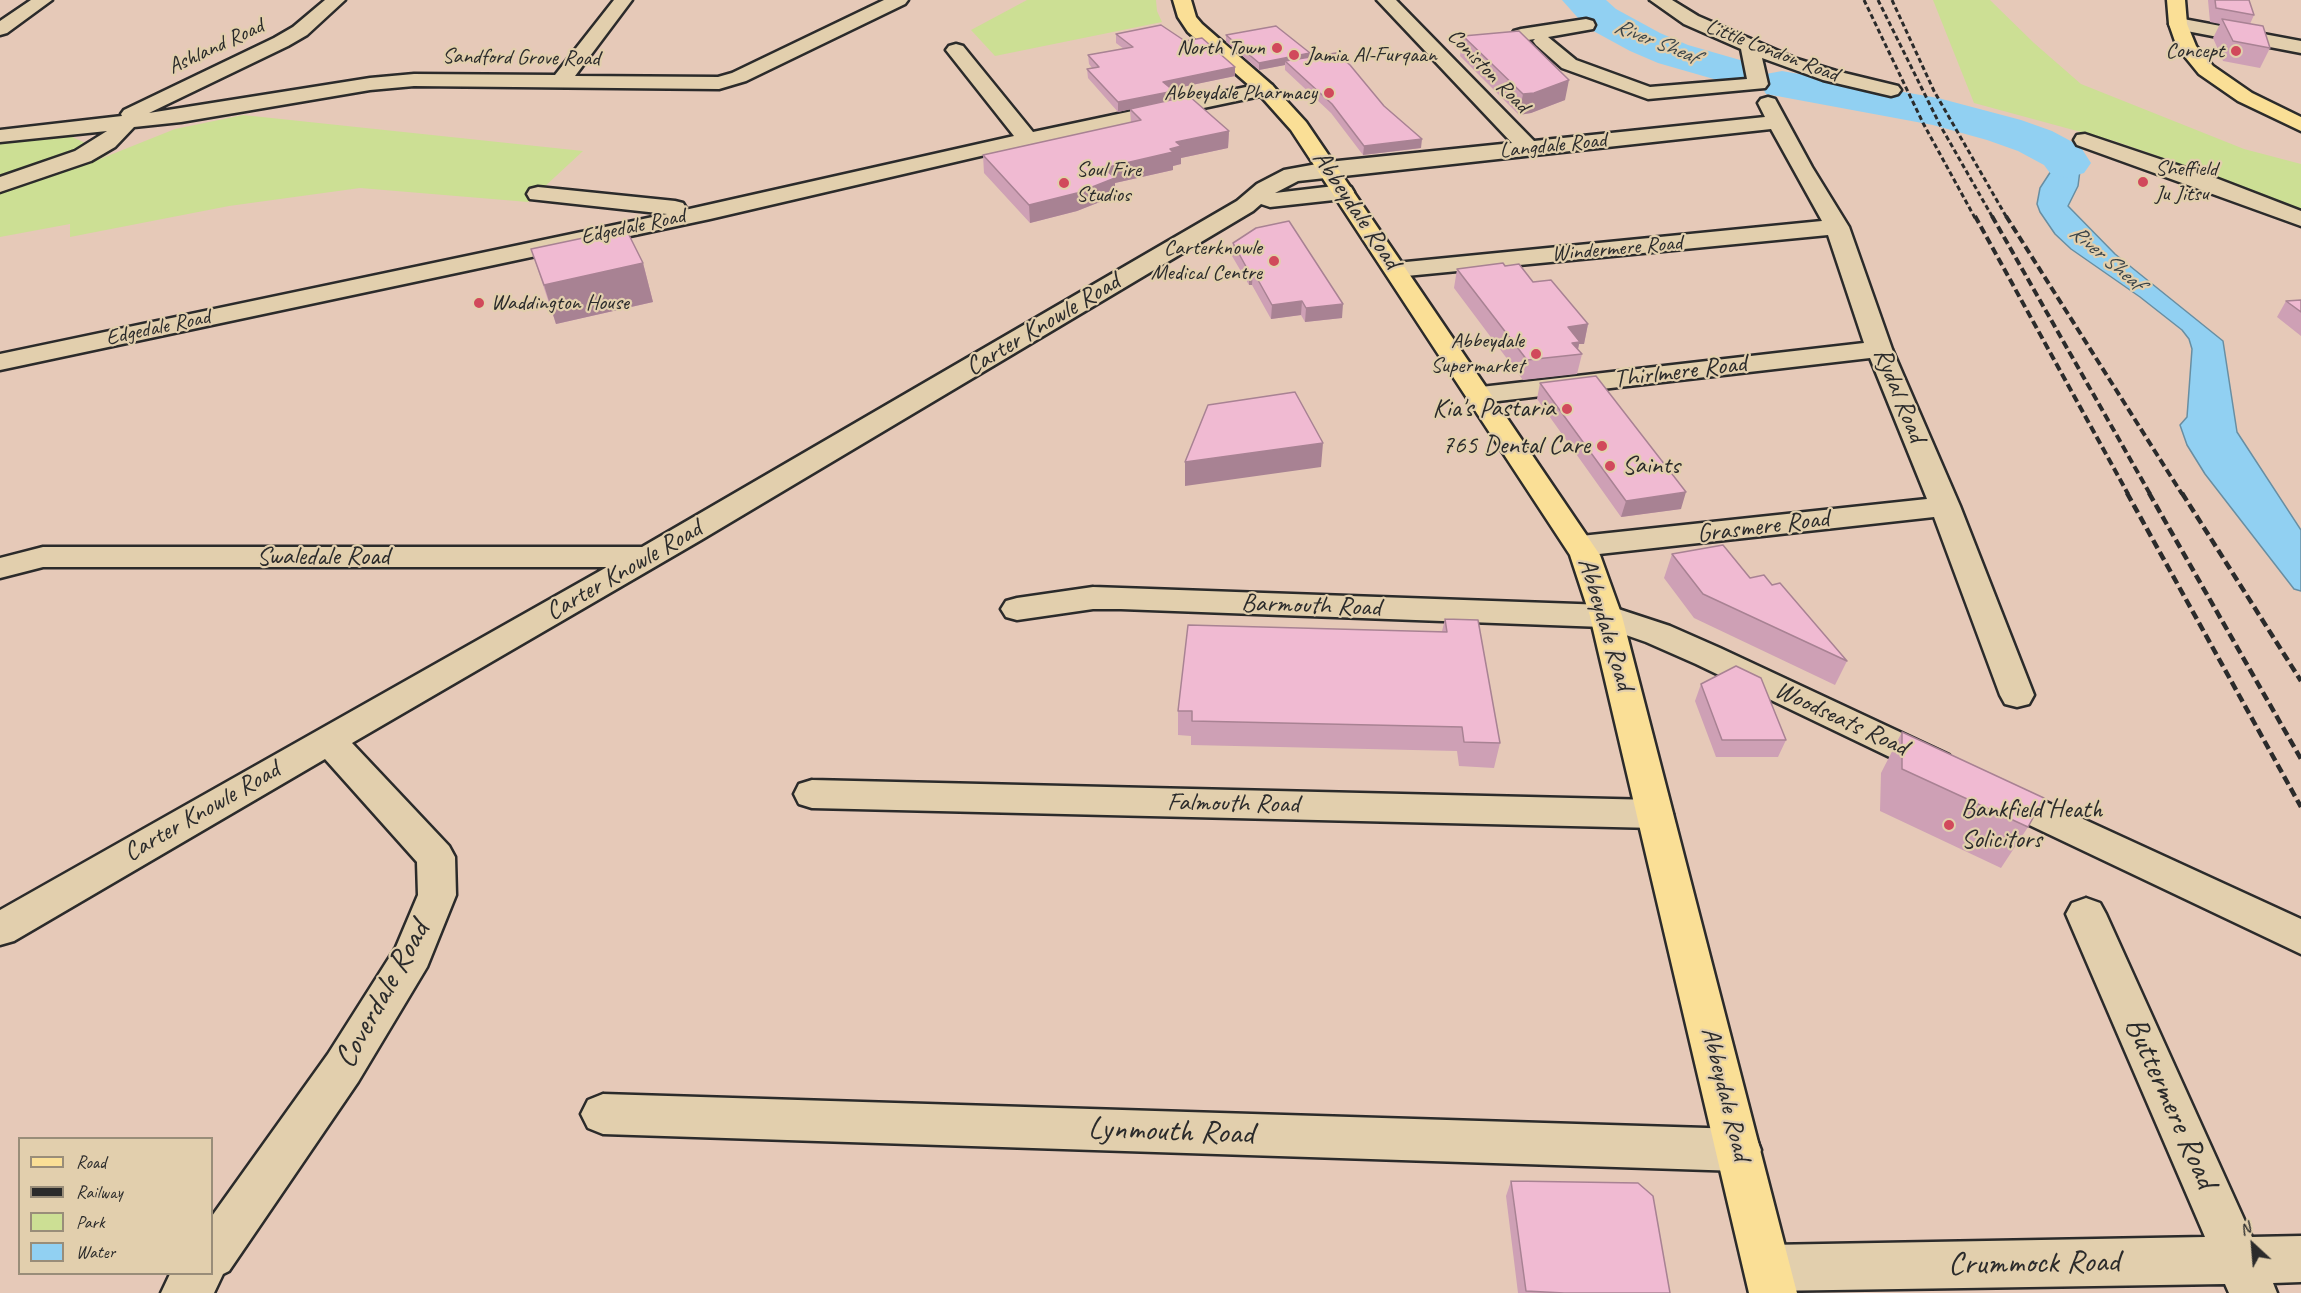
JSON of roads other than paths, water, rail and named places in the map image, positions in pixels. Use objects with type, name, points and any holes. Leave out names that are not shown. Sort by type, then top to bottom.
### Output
[{"type":"main road","name":"Abbeydale Road","points":[[1182,0],[1184,10],[1195,28],[1265,89],[1299,126],[1581,546],[1593,572],[1606,616],[1770,1280]]},
{"type":"main road","points":[[2176,0],[2178,24],[2187,47],[2206,70],[2245,97],[2301,125]]},
{"type":"street","points":[[0,29],[43,0]]},
{"type":"street","name":"Ashland Road","points":[[118,124],[281,42],[300,31],[336,0]]},
{"type":"street","points":[[560,82],[623,0]]},
{"type":"street","name":"Sandford Grove Road","points":[[0,136],[224,111],[370,84],[414,80],[719,83],[739,77],[899,0]]},
{"type":"street","name":"Coniston Road","points":[[1386,0],[1530,149]]},
{"type":"street","name":"Little London Road","points":[[1659,0],[1691,20],[1750,47],[1817,72],[1891,90]]},
{"type":"street","points":[[2178,24],[2301,47]]},
{"type":"street","points":[[1504,38],[1586,25]]},
{"type":"street","points":[[1543,40],[1569,64],[1648,93],[1758,84],[1750,47]]},
{"type":"street","points":[[1433,48],[1457,45]]},
{"type":"street","points":[[956,50],[1028,139]]},
{"type":"street","name":"Edgedale Road","points":[[0,362],[710,212],[1028,139],[1265,89]]},
{"type":"street","name":"Langdale Road","points":[[1328,169],[1715,128],[1773,112]]},
{"type":"street","name":"Rydal Road","points":[[1773,112],[1837,227],[1879,349],[1945,506],[2017,695]]},
{"type":"street","points":[[0,185],[83,156],[107,142],[118,124]]},
{"type":"street","points":[[2085,140],[2301,219]]},
{"type":"street","name":"Carter Knowle Road","points":[[0,929],[648,557],[1245,206],[1265,189],[1292,176],[1328,169]]},
{"type":"street","name":"Carter Knowle Road","points":[[1245,206],[1275,198],[1343,192]]},
{"type":"street","points":[[538,194],[710,212]]},
{"type":"street","name":"Windermere Road","points":[[1396,270],[1837,227]]},
{"type":"street","name":"Thirlmere Road","points":[[1481,395],[1879,349]]},
{"type":"street","name":"Grasmere Road","points":[[1581,546],[1945,506]]},
{"type":"street","name":"Swaledale Road","points":[[0,568],[43,557],[648,557]]},
{"type":"street","name":"Barmouth Road","points":[[1017,609],[1093,598],[1120,598],[1606,616]]},
{"type":"street","name":"Woodseats Road","points":[[1606,616],[1658,634],[1708,656],[2287,931]]},
{"type":"street","name":"Coverdale Road","points":[[213,1254],[343,1068],[413,955],[437,895],[436,857],[328,740]]},
{"type":"street","name":"Falmouth Road","points":[[812,794],[1655,814]]},
{"type":"street","name":"Buttermere Road","points":[[2086,914],[2247,1277]]},
{"type":"street","name":"Lynmouth Road","points":[[603,1114],[1739,1150]]},
{"type":"street","name":"Crummock Road","points":[[1770,1280],[2247,1277],[2301,1259]]},
{"type":"street","points":[[185,1293],[198,1275]]},
{"type":"water","points":[[1971,115],[2018,127],[2052,141],[2078,156],[2081,163],[2078,186],[2068,206],[2115,254],[2223,341],[2237,432],[2301,530],[2301,591],[2294,589],[2205,474],[2187,445],[2180,425],[2187,417],[2192,349],[2189,339],[2182,330],[2140,297],[2071,249],[2055,234],[2037,204],[2040,188],[2053,168],[2051,161],[2023,145],[1981,133]]},
{"type":"waterway","name":"River Sheaf","points":[[1582,0],[1601,18],[1645,42],[1673,54],[1738,73]]},
{"type":"waterway","name":"River Sheaf","points":[[1782,84],[1938,112],[2004,130],[2035,141],[2063,156],[2067,163]]},
{"type":"railway","points":[[1864,0],[1923,123],[1975,218]]},
{"type":"railway","points":[[1878,0],[1940,125],[1993,218]]},
{"type":"railway","points":[[1892,0],[1934,91],[2007,218]]},
{"type":"railway","points":[[1975,216],[2128,494]]},
{"type":"railway","points":[[1992,216],[2150,494]]},
{"type":"railway","points":[[2006,216],[2182,494]]},
{"type":"railway","points":[[2127,493],[2301,807]]},
{"type":"railway","points":[[2149,493],[2301,759]]},
{"type":"railway","points":[[2182,493],[2301,681]]},
{"type":"place","name":"North Town","points":[[1277,48]]},
{"type":"place","name":"Concept","points":[[2236,51]]},
{"type":"place","name":"Jamia Al-Furqaan","points":[[1294,55]]},
{"type":"place","name":"Abbeydale Pharmacy","points":[[1329,93]]},
{"type":"place","name":"Sheffield Ju Jitsu","points":[[2143,182]]},
{"type":"place","name":"Soul Fire Studios","points":[[1064,183]]},
{"type":"place","name":"Carterknowle Medical Centre","points":[[1274,261]]},
{"type":"place","name":"Waddington House","points":[[479,303]]},
{"type":"place","name":"Abbeydale Supermarket","points":[[1536,354]]},
{"type":"place","name":"Kia's Pastaria","points":[[1567,409]]},
{"type":"place","name":"765 Dental Care","points":[[1602,446]]},
{"type":"place","name":"Saints","points":[[1610,466]]},
{"type":"place","name":"Bankfield Heath Solicitors","points":[[1949,825]]}]
